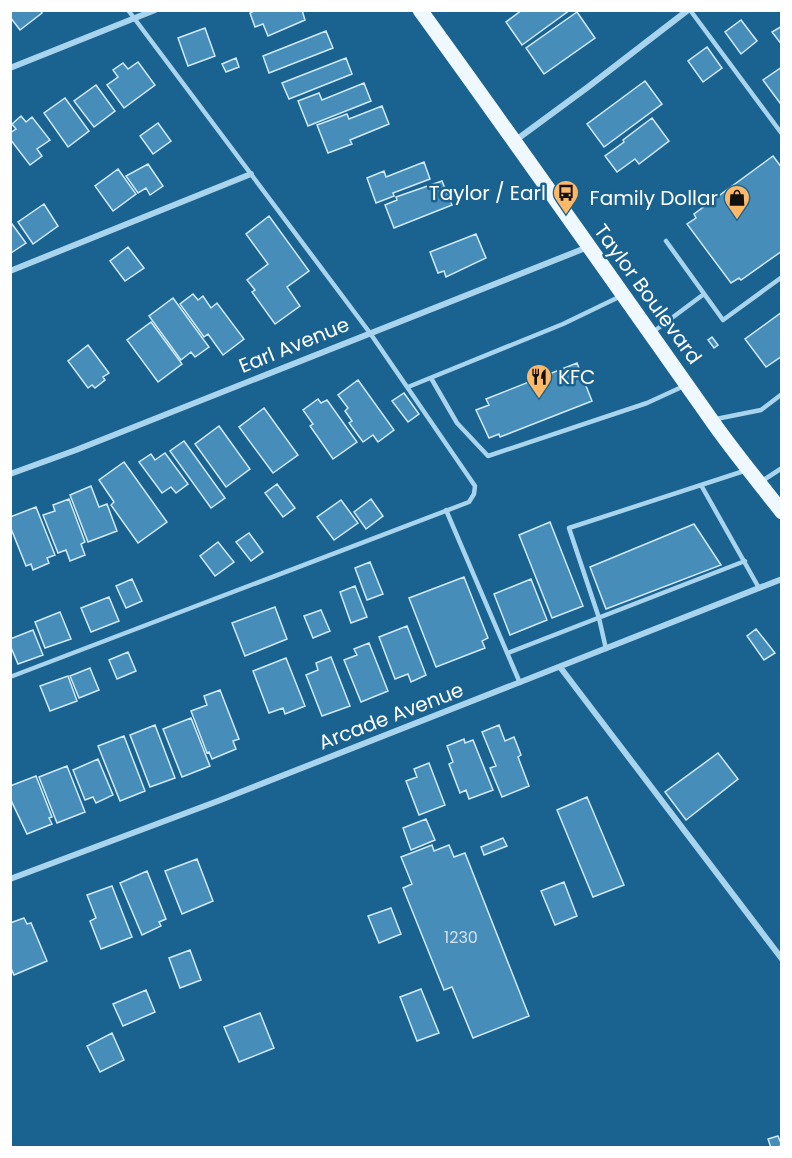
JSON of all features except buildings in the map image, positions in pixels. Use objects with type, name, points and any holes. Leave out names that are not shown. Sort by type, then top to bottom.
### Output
[{"type":"main road","name":"Taylor Boulevard","points":[[420,10],[711,420],[782,512]]},
{"type":"street","points":[[10,68],[154,10]]},
{"type":"street","points":[[515,141],[689,10]]},
{"type":"street","points":[[10,271],[250,174]]},
{"type":"street","name":"Earl Avenue","points":[[10,474],[589,246]]},
{"type":"street","name":"Arcade Avenue","points":[[10,879],[218,801],[782,579]]},
{"type":"street","points":[[560,667],[782,959]]},
{"type":"lane","points":[[10,677],[469,502],[474,494],[475,486],[370,333],[128,10]]},
{"type":"lane","points":[[689,10],[782,134]]},
{"type":"lane","points":[[666,241],[723,320],[782,277]]},
{"type":"lane","points":[[651,333],[704,294]]},
{"type":"lane","points":[[408,387],[563,324],[623,295]]},
{"type":"lane","points":[[431,378],[457,423],[488,456],[647,403],[687,385]]},
{"type":"lane","points":[[711,420],[761,410],[782,394]]},
{"type":"lane","points":[[760,483],[782,468]]},
{"type":"lane","points":[[606,649],[599,618],[569,528],[750,469]]},
{"type":"lane","points":[[701,485],[759,588]]},
{"type":"lane","points":[[447,510],[520,682]]},
{"type":"lane","points":[[508,653],[745,561]]},
{"type":"place","name":"Taylor / Earl","points":[[566,216]]},
{"type":"place","name":"Family Dollar","points":[[737,221]]},
{"type":"place","name":"KFC","points":[[539,400]]}]
